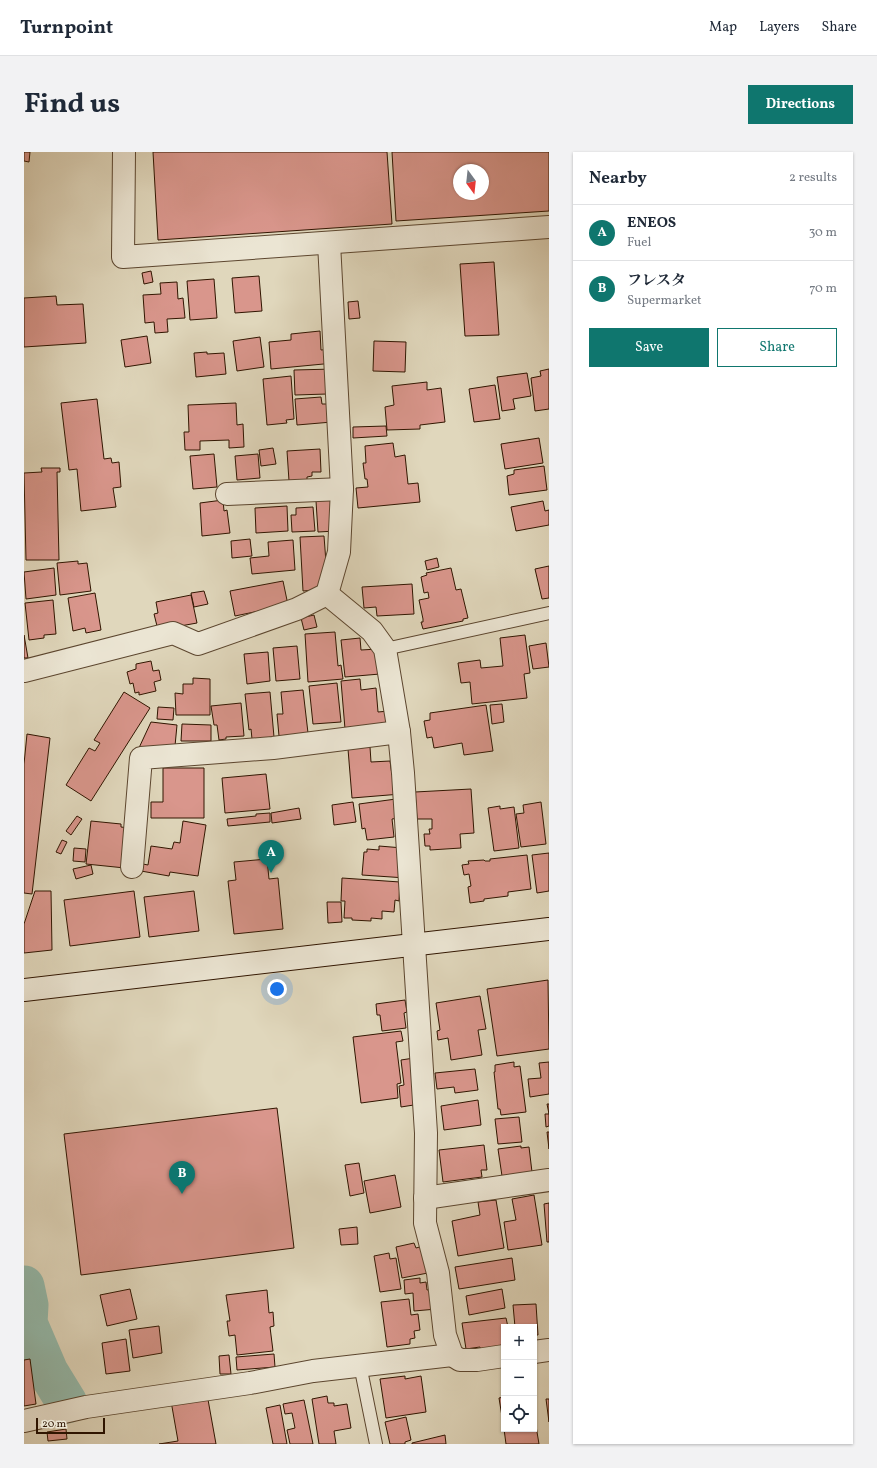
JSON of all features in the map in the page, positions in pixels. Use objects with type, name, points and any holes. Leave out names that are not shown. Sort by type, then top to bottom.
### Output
[{"type":"street","points":[[124,152],[123,257],[549,228]]},
{"type":"street","points":[[24,671],[173,633],[198,644],[297,609],[327,594],[339,552],[342,488],[329,243]]},
{"type":"street","points":[[227,494],[342,488]]},
{"type":"street","points":[[327,594],[372,631],[385,649],[403,773],[426,1133],[425,1223],[438,1273],[445,1335],[452,1355]]},
{"type":"street","points":[[132,867],[141,758],[273,748],[398,732]]},
{"type":"street","points":[[24,990],[549,929]]},
{"type":"street","points":[[425,1198],[549,1180]]},
{"type":"street","points":[[537,1352],[549,1350]]},
{"type":"street","points":[[24,1421],[86,1407],[250,1383],[313,1371],[452,1355],[460,1360],[477,1360],[501,1356]]},
{"type":"lane","points":[[385,649],[549,613]]},
{"type":"lane","points":[[360,1365],[376,1444]]},
{"type":"building","points":[[24,152],[30,152],[29,162],[24,161]]},
{"type":"building","points":[[153,152],[387,152],[392,224],[158,240]]},
{"type":"building","points":[[392,152],[549,152],[549,211],[396,221]]},
{"type":"building","points":[[494,262],[499,335],[465,336],[460,264]]},
{"type":"building","points":[[151,271],[153,282],[144,284],[142,273]]},
{"type":"building","points":[[259,276],[262,311],[235,313],[232,278]]},
{"type":"building","points":[[214,279],[217,318],[190,320],[187,281]]},
{"type":"building","points":[[177,282],[178,299],[183,298],[185,318],[167,319],[168,332],[155,333],[154,322],[145,323],[143,295],[161,294],[160,283]]},
{"type":"building","points":[[56,296],[57,305],[83,304],[86,343],[24,347],[24,298]]},
{"type":"building","points":[[358,301],[360,318],[349,319],[348,302]]},
{"type":"building","points":[[320,331],[321,350],[332,349],[334,363],[271,369],[269,342],[291,340],[291,334]]},
{"type":"building","points":[[147,336],[151,363],[125,367],[121,340]]},
{"type":"building","points":[[260,337],[264,367],[237,371],[233,341]]},
{"type":"building","points":[[374,341],[406,342],[405,372],[373,371]]},
{"type":"building","points":[[207,352],[207,354],[224,353],[226,374],[196,377],[194,353]]},
{"type":"building","points":[[334,369],[327,394],[295,395],[294,370]]},
{"type":"building","points":[[549,369],[549,409],[535,411],[531,378],[541,376],[540,371]]},
{"type":"building","points":[[527,373],[531,396],[513,399],[515,409],[502,411],[497,377]]},
{"type":"building","points":[[291,376],[294,419],[286,420],[287,423],[267,425],[263,379]]},
{"type":"building","points":[[427,382],[427,390],[441,388],[445,422],[420,425],[420,429],[387,430],[385,407],[394,405],[392,386]]},
{"type":"building","points":[[495,385],[500,419],[474,422],[469,389]]},
{"type":"building","points":[[321,397],[322,404],[330,404],[332,422],[297,425],[295,399]]},
{"type":"building","points":[[97,399],[104,459],[111,458],[112,463],[119,462],[121,487],[113,488],[116,507],[81,511],[77,469],[69,470],[61,403]]},
{"type":"building","points":[[236,403],[237,425],[243,424],[244,447],[229,448],[229,440],[200,441],[200,450],[185,450],[184,432],[189,432],[188,405]]},
{"type":"building","points":[[386,426],[387,436],[353,438],[353,427]]},
{"type":"building","points":[[539,438],[543,463],[505,469],[501,444]]},
{"type":"building","points":[[393,443],[395,457],[405,455],[408,484],[418,483],[420,502],[358,508],[356,488],[368,487],[367,479],[365,479],[363,463],[366,463],[365,446]]},
{"type":"building","points":[[273,448],[276,464],[261,466],[259,450]]},
{"type":"building","points":[[320,449],[321,472],[312,472],[312,476],[307,477],[307,480],[289,481],[287,451]]},
{"type":"building","points":[[214,454],[217,487],[193,489],[190,456]]},
{"type":"building","points":[[258,454],[260,478],[237,480],[235,456]]},
{"type":"building","points":[[544,466],[547,490],[509,495],[507,476],[514,474],[514,470]]},
{"type":"building","points":[[41,468],[60,468],[60,472],[57,472],[59,560],[26,560],[24,473],[42,472]]},
{"type":"building","points":[[223,500],[224,511],[227,510],[230,533],[202,536],[200,503]]},
{"type":"building","points":[[334,500],[336,531],[318,532],[316,501]]},
{"type":"building","points":[[543,501],[545,511],[549,510],[549,525],[516,531],[511,507]]},
{"type":"building","points":[[287,506],[288,531],[256,533],[255,508]]},
{"type":"building","points":[[313,507],[315,531],[292,532],[291,515],[296,515],[296,508]]},
{"type":"building","points":[[324,536],[328,589],[303,591],[300,537]]},
{"type":"building","points":[[250,539],[252,556],[232,558],[231,541]]},
{"type":"building","points":[[293,540],[295,570],[252,574],[250,558],[269,556],[268,542]]},
{"type":"building","points":[[437,558],[439,567],[427,570],[425,561]]},
{"type":"building","points":[[78,561],[78,564],[87,563],[91,591],[60,595],[57,563]]},
{"type":"building","points":[[549,566],[549,598],[542,599],[535,569]]},
{"type":"building","points":[[54,568],[56,595],[26,599],[24,572]]},
{"type":"building","points":[[451,568],[456,590],[461,589],[468,618],[463,619],[463,621],[423,629],[421,622],[423,622],[423,619],[419,600],[429,598],[428,592],[424,593],[421,577],[427,575],[426,573]]},
{"type":"building","points":[[283,581],[288,605],[235,616],[230,591]]},
{"type":"building","points":[[412,584],[414,614],[377,616],[376,607],[364,608],[362,587]]},
{"type":"building","points":[[204,591],[208,604],[194,607],[191,593]]},
{"type":"building","points":[[95,593],[101,630],[86,633],[85,628],[73,631],[68,598]]},
{"type":"building","points":[[191,595],[197,623],[158,630],[154,614],[158,613],[156,602]]},
{"type":"building","points":[[53,600],[56,634],[44,635],[44,638],[29,640],[25,603]]},
{"type":"building","points":[[314,615],[317,627],[304,630],[301,618]]},
{"type":"building","points":[[335,632],[338,666],[341,665],[343,679],[308,682],[305,634]]},
{"type":"building","points":[[24,635],[28,658],[24,658]]},
{"type":"building","points":[[525,635],[530,673],[524,674],[527,698],[472,704],[470,682],[461,683],[458,663],[480,660],[481,668],[503,666],[500,638]]},
{"type":"building","points":[[360,638],[361,650],[378,649],[380,674],[345,677],[341,640]]},
{"type":"building","points":[[546,643],[549,667],[533,669],[529,646]]},
{"type":"building","points":[[297,646],[300,679],[276,681],[273,648]]},
{"type":"building","points":[[268,652],[270,681],[247,684],[244,654]]},
{"type":"building","points":[[151,661],[153,671],[159,670],[161,680],[154,682],[156,691],[139,695],[139,692],[135,693],[133,683],[130,684],[127,672],[136,669],[136,664]]},
{"type":"building","points":[[193,678],[210,679],[210,715],[176,715],[175,693],[183,694],[183,684],[193,684]]},
{"type":"building","points":[[360,679],[361,690],[376,688],[378,712],[389,711],[390,725],[345,729],[341,681]]},
{"type":"building","points":[[337,683],[341,722],[313,724],[309,686]]},
{"type":"building","points":[[303,690],[308,733],[279,736],[277,714],[283,714],[281,692]]},
{"type":"building","points":[[124,692],[150,708],[91,801],[66,785],[89,748],[95,751],[100,743],[94,740]]},
{"type":"building","points":[[270,692],[274,737],[252,739],[251,729],[249,730],[245,694]]},
{"type":"building","points":[[241,703],[244,736],[226,737],[226,739],[219,740],[217,725],[214,725],[211,706]]},
{"type":"building","points":[[502,704],[504,722],[492,724],[490,705]]},
{"type":"building","points":[[486,705],[493,751],[464,755],[462,743],[434,748],[432,737],[427,738],[424,721],[430,720],[430,713]]},
{"type":"building","points":[[158,707],[174,708],[173,720],[157,719]]},
{"type":"building","points":[[151,722],[177,725],[175,746],[138,750]]},
{"type":"building","points":[[182,724],[211,725],[211,741],[181,741]]},
{"type":"building","points":[[27,734],[50,738],[32,894],[24,893],[24,764]]},
{"type":"building","points":[[370,747],[371,762],[390,761],[392,775],[399,774],[401,794],[352,798],[348,749]]},
{"type":"building","points":[[163,768],[204,768],[204,818],[151,818],[151,802],[163,802]]},
{"type":"building","points":[[266,774],[270,809],[225,813],[222,778]]},
{"type":"building","points":[[471,789],[474,833],[460,834],[461,848],[430,850],[430,846],[425,846],[424,834],[430,834],[429,829],[432,829],[432,819],[417,819],[415,792]]},
{"type":"building","points":[[396,799],[399,818],[392,819],[394,837],[367,840],[365,828],[362,829],[359,804]]},
{"type":"building","points":[[353,802],[356,822],[334,825],[332,805]]},
{"type":"building","points":[[541,802],[546,844],[521,847],[516,814],[524,813],[523,805]]},
{"type":"building","points":[[500,806],[500,809],[514,807],[519,848],[494,851],[488,808]]},
{"type":"building","points":[[299,808],[301,819],[272,823],[271,813]]},
{"type":"building","points":[[270,813],[270,822],[228,826],[227,819]]},
{"type":"building","points":[[77,816],[82,819],[71,835],[66,831]]},
{"type":"building","points":[[91,821],[121,824],[121,827],[129,828],[125,868],[86,864]]},
{"type":"building","points":[[183,821],[206,825],[198,876],[170,872],[169,876],[141,871],[143,864],[148,865],[151,846],[172,849],[174,842],[180,843]]},
{"type":"building","points":[[62,840],[67,842],[61,854],[56,852]]},
{"type":"building","points":[[379,846],[403,848],[406,878],[362,875],[364,852],[367,852],[367,849],[379,850]]},
{"type":"building","points":[[74,848],[86,849],[85,862],[73,861]]},
{"type":"building","points":[[549,853],[549,891],[537,893],[532,855]]},
{"type":"building","points":[[527,855],[531,889],[508,892],[508,896],[484,899],[484,901],[470,903],[468,887],[471,886],[469,874],[464,875],[462,865],[469,864],[468,861],[490,861],[490,859]]},
{"type":"building","points":[[267,859],[269,879],[278,878],[283,929],[234,934],[228,881],[236,880],[234,862]]},
{"type":"building","points":[[91,865],[93,874],[76,879],[73,869]]},
{"type":"building","points":[[342,878],[400,882],[399,901],[395,900],[394,912],[382,911],[382,919],[371,918],[371,921],[344,918],[345,901],[341,901]]},
{"type":"building","points":[[35,891],[51,891],[52,950],[24,953],[24,924]]},
{"type":"building","points":[[134,891],[140,937],[70,946],[64,900]]},
{"type":"building","points":[[194,891],[199,931],[149,937],[144,897]]},
{"type":"building","points":[[327,902],[341,902],[342,922],[328,923]]},
{"type":"building","points":[[548,980],[549,1049],[497,1056],[487,989]]},
{"type":"building","points":[[480,996],[486,1029],[478,1030],[482,1055],[451,1060],[448,1038],[438,1040],[437,1031],[440,1030],[436,1003]]},
{"type":"building","points":[[405,1000],[407,1012],[404,1013],[406,1028],[382,1031],[380,1015],[377,1015],[376,1004]]},
{"type":"building","points":[[401,1031],[403,1041],[396,1042],[401,1083],[397,1084],[398,1098],[361,1103],[353,1037]]},
{"type":"building","points":[[414,1058],[420,1104],[401,1107],[399,1086],[404,1085],[401,1060]]},
{"type":"building","points":[[514,1062],[514,1067],[520,1066],[526,1112],[501,1115],[500,1109],[498,1109],[494,1072],[495,1065]]},
{"type":"building","points":[[549,1062],[549,1094],[530,1097],[528,1079],[541,1078],[539,1063]]},
{"type":"building","points":[[475,1069],[478,1090],[455,1093],[454,1087],[437,1089],[435,1073]]},
{"type":"building","points":[[478,1100],[481,1125],[444,1130],[441,1106]]},
{"type":"building","points":[[277,1108],[294,1248],[81,1275],[64,1134]]},
{"type":"building","points":[[545,1114],[549,1114],[549,1126],[546,1127]]},
{"type":"building","points":[[519,1117],[522,1142],[498,1144],[495,1119]]},
{"type":"building","points":[[547,1132],[549,1132],[549,1149]]},
{"type":"building","points":[[484,1145],[487,1170],[481,1170],[482,1177],[443,1182],[439,1150]]},
{"type":"building","points":[[521,1146],[521,1148],[529,1147],[532,1172],[502,1176],[498,1149]]},
{"type":"building","points":[[359,1163],[364,1193],[350,1196],[345,1165]]},
{"type":"building","points":[[395,1175],[401,1207],[370,1213],[364,1181]]},
{"type":"building","points":[[534,1195],[542,1245],[508,1250],[504,1222],[516,1220],[512,1199]]},
{"type":"building","points":[[496,1200],[504,1248],[458,1256],[452,1221],[480,1215],[478,1202]]},
{"type":"building","points":[[549,1203],[549,1242],[547,1242],[544,1204]]},
{"type":"building","points":[[357,1227],[358,1244],[341,1245],[339,1229]]},
{"type":"building","points":[[414,1243],[416,1248],[427,1245],[433,1272],[402,1278],[396,1247]]},
{"type":"building","points":[[389,1253],[390,1259],[396,1258],[401,1289],[380,1292],[374,1256]]},
{"type":"building","points":[[512,1258],[515,1280],[459,1289],[455,1267]]},
{"type":"building","points":[[420,1278],[420,1283],[426,1282],[427,1290],[435,1289],[437,1309],[414,1311],[413,1293],[405,1294],[404,1280]]},
{"type":"building","points":[[130,1289],[137,1319],[107,1326],[100,1295]]},
{"type":"building","points":[[502,1289],[505,1308],[469,1315],[466,1296]]},
{"type":"building","points":[[267,1290],[269,1313],[273,1312],[274,1326],[270,1327],[273,1351],[237,1355],[235,1335],[229,1336],[227,1321],[230,1321],[226,1295]]},
{"type":"building","points":[[409,1299],[411,1315],[418,1314],[420,1330],[414,1331],[415,1338],[410,1339],[410,1344],[387,1347],[381,1302]]},
{"type":"building","points":[[536,1304],[538,1335],[537,1324],[515,1324],[513,1305]]},
{"type":"building","points":[[506,1318],[507,1324],[501,1324],[501,1350],[481,1353],[480,1347],[466,1349],[462,1323]]},
{"type":"building","points":[[159,1326],[162,1353],[133,1358],[129,1330]]},
{"type":"building","points":[[126,1339],[130,1371],[106,1374],[102,1343]]},
{"type":"building","points":[[274,1354],[275,1367],[237,1370],[236,1357]]},
{"type":"building","points":[[229,1355],[231,1374],[220,1374],[219,1356]]},
{"type":"building","points":[[30,1359],[36,1404],[24,1406],[24,1360]]},
{"type":"building","points":[[405,1376],[405,1379],[421,1376],[426,1412],[386,1418],[380,1379]]},
{"type":"building","points":[[207,1394],[216,1444],[159,1444],[178,1441],[171,1401]]},
{"type":"building","points":[[327,1396],[328,1403],[334,1403],[334,1406],[347,1404],[351,1428],[334,1431],[336,1444],[319,1444],[312,1399]]},
{"type":"building","points":[[499,1398],[501,1398],[501,1410]]},
{"type":"building","points":[[546,1399],[549,1399],[549,1422]]},
{"type":"building","points":[[304,1400],[313,1444],[290,1444],[287,1430],[295,1428],[292,1413],[285,1414],[283,1404]]},
{"type":"building","points":[[280,1405],[287,1444],[273,1444],[266,1408]]},
{"type":"building","points":[[406,1417],[411,1440],[405,1442],[405,1444],[390,1444],[385,1422]]},
{"type":"building","points":[[66,1429],[67,1439],[48,1441],[47,1432]]},
{"type":"building","points":[[504,1432],[537,1432],[539,1444],[506,1444]]},
{"type":"building","points":[[445,1435],[446,1444],[412,1444],[412,1443]]},
{"type":"waterway","points":[[24,1286],[28,1305],[27,1323],[48,1372],[67,1403]]},
{"type":"place","name":"ENEOS","points":[[271,873]]},
{"type":"place","name":"フレスタ","points":[[182,1194]]}]
